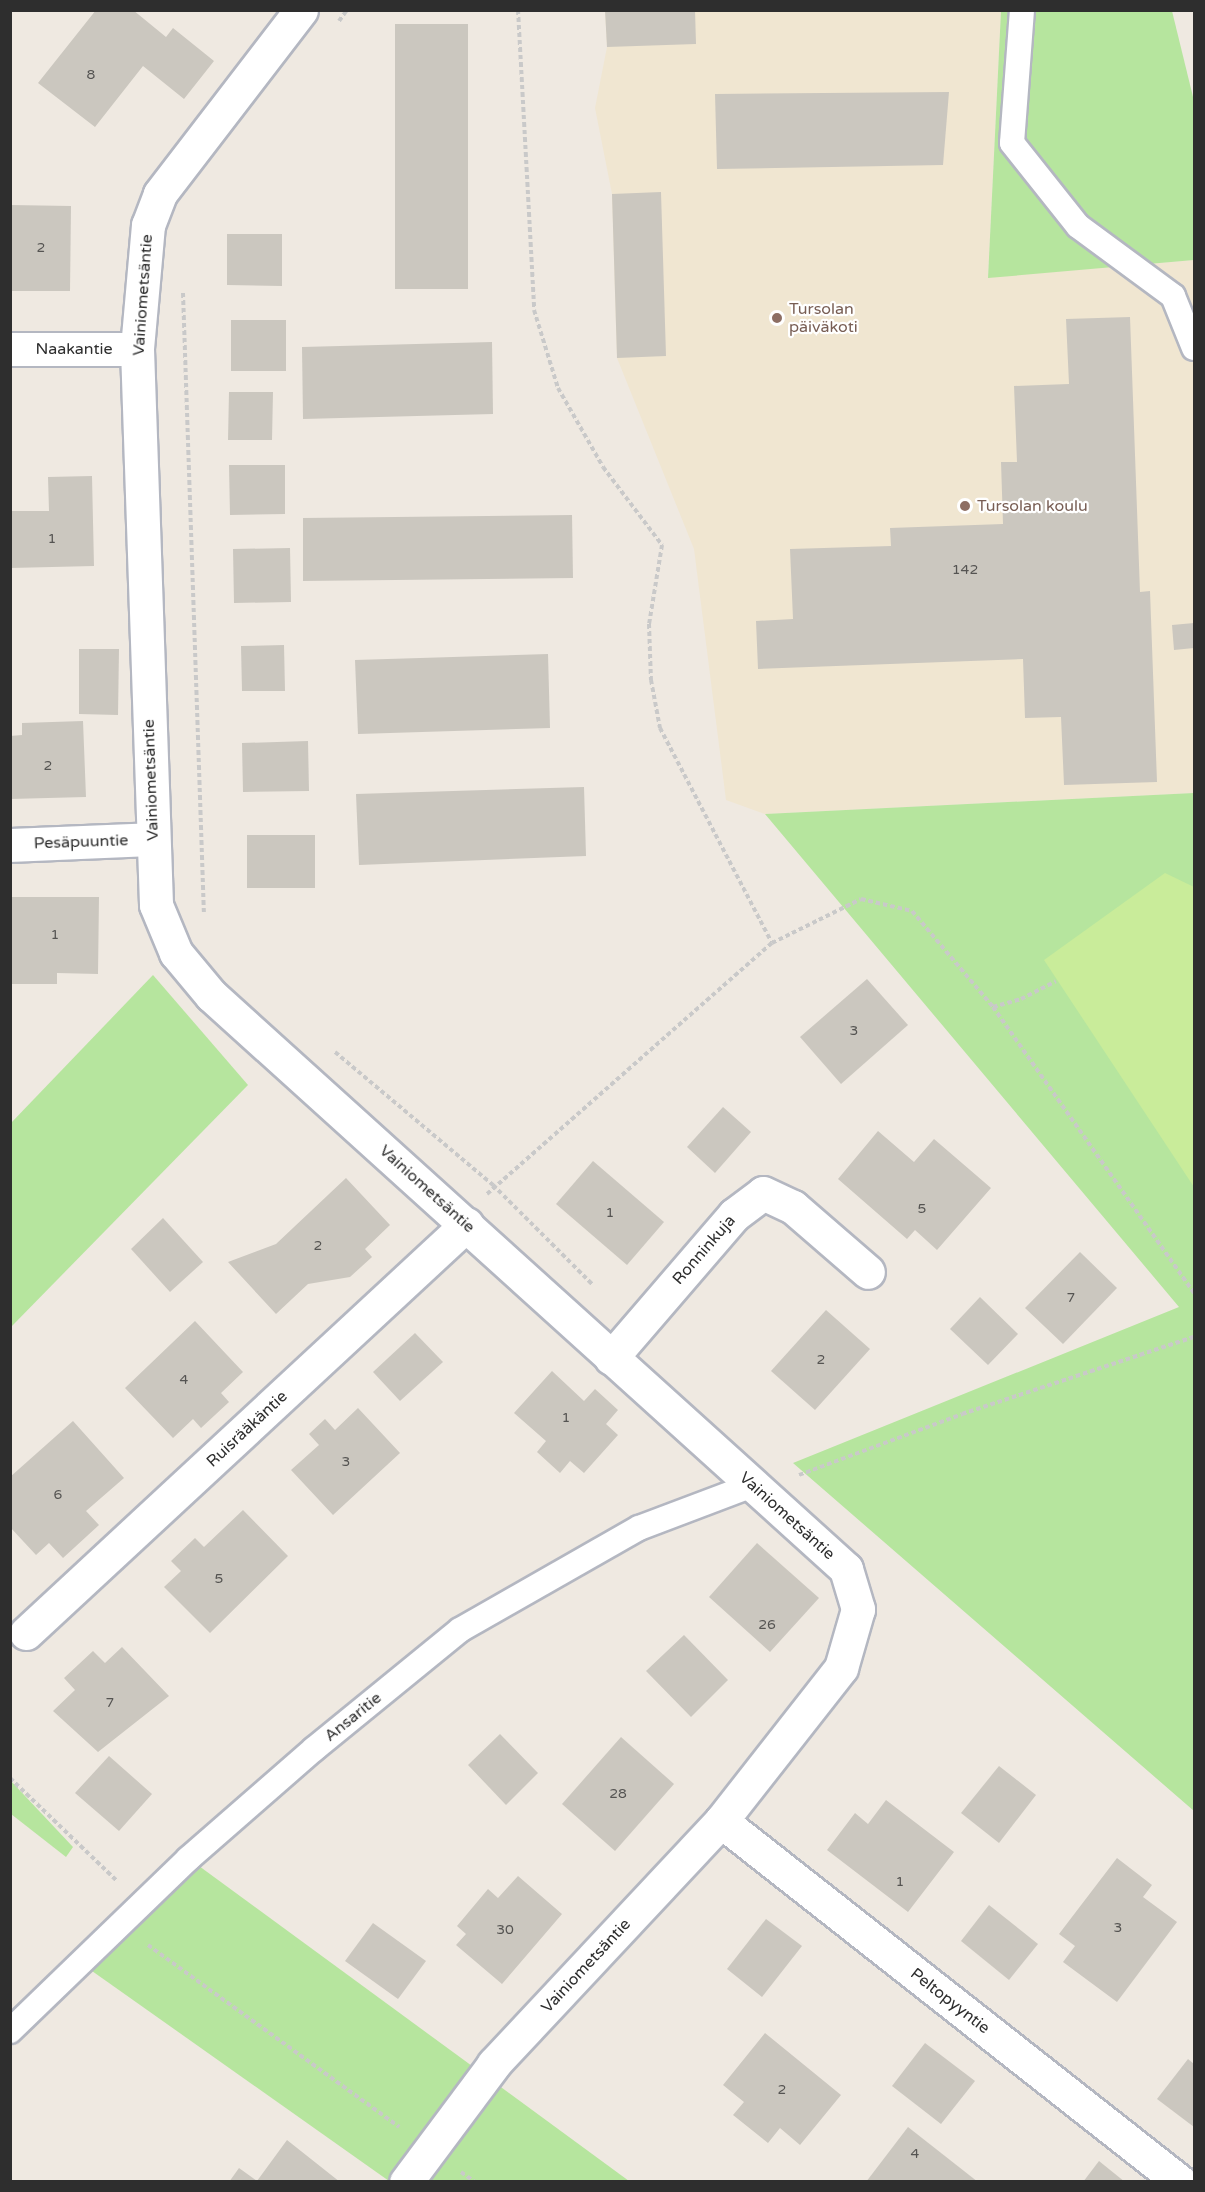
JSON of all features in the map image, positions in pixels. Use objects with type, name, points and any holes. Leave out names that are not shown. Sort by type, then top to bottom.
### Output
[{"type":"street","name":"Vainiometsäntie","points":[[300,10],[160,194],[148,225],[137,349],[156,905],[176,953],[211,995],[846,1569],[858,1609],[841,1668],[721,1821],[494,2064],[406,2181]]},
{"type":"street","name":"Naakantie","points":[[10,350],[137,349]]},
{"type":"street","name":"Pesäpuuntie","points":[[10,844],[152,839]]},
{"type":"street","name":"Ronninkuja","points":[[611,1358],[734,1215],[764,1194],[793,1207],[868,1272]]},
{"type":"street","name":"Ruisrääkäntie","points":[[26,1633],[467,1224]]},
{"type":"street","name":"Peltopyyntie","points":[[721,1821],[1180,2181]]},
{"type":"lane","points":[[1022,10],[1012,142],[1078,226],[1173,296],[1194,348]]},
{"type":"lane","name":"Ansaritie","points":[[10,2031],[144,1907],[188,1859],[314,1749],[460,1630],[639,1528],[753,1485]]},
{"type":"path","points":[[332,29],[347,10]]},
{"type":"path","points":[[518,10],[534,310],[558,388],[603,467],[662,545],[649,624],[651,680],[660,728],[772,943]]},
{"type":"path","points":[[183,282],[204,921]]},
{"type":"path","points":[[467,1224],[493,1185],[772,943],[861,898],[912,911],[993,1006],[1194,1293]]},
{"type":"path","points":[[993,1006],[1021,999],[1056,981]]},
{"type":"path","points":[[333,1050],[493,1185],[594,1286]]},
{"type":"path","points":[[797,1476],[962,1414],[1194,1337]]},
{"type":"path","points":[[789,1468],[805,1483]]},
{"type":"path","points":[[10,1778],[144,1907]]},
{"type":"path","points":[[122,1926],[429,2150],[475,2181]]},
{"type":"shaded area","points":[[605,11],[1001,11],[988,277],[1194,260],[1194,793],[765,814],[726,800],[694,549],[617,358],[612,194],[595,108],[607,47]]},
{"type":"green space","points":[[1001,11],[1172,11],[1194,101],[1194,260],[988,278]]},
{"type":"green space","points":[[1194,793],[1194,1811],[793,1463],[1179,1307],[765,814]]},
{"type":"green space","points":[[1165,873],[1194,887],[1194,1187],[1044,960]]},
{"type":"green space","points":[[153,975],[248,1085],[11,1327],[11,1123]]},
{"type":"green space","points":[[10,1780],[73,1847],[66,1857],[11,1814]]},
{"type":"green space","points":[[199,1866],[629,2181],[389,2181],[92,1971]]},
{"type":"building","points":[[96,10],[133,10],[166,37],[173,28],[214,61],[184,99],[143,66],[95,127],[38,83]]},
{"type":"building","points":[[605,10],[695,10],[696,44],[607,47]]},
{"type":"building","points":[[395,24],[468,24],[468,289],[395,289]]},
{"type":"building","points":[[949,92],[943,165],[717,169],[715,94]]},
{"type":"building","points":[[661,192],[666,356],[617,358],[612,194]]},
{"type":"building","points":[[10,205],[71,206],[70,291],[10,291]]},
{"type":"building","points":[[227,234],[282,234],[282,286],[227,285]]},
{"type":"building","points":[[1130,317],[1140,592],[1150,591],[1157,782],[1064,785],[1061,717],[1025,718],[1023,659],[758,669],[756,621],[793,619],[790,549],[891,546],[890,528],[1003,524],[1001,462],[1017,462],[1014,386],[1069,384],[1066,319]]},
{"type":"building","points":[[231,320],[286,320],[286,371],[231,371]]},
{"type":"building","points":[[492,342],[493,414],[303,419],[302,347]]},
{"type":"building","points":[[229,392],[273,392],[272,440],[228,440]]},
{"type":"building","points":[[229,465],[285,465],[285,514],[230,515]]},
{"type":"building","points":[[92,476],[94,566],[10,568],[10,511],[49,511],[48,477]]},
{"type":"building","points":[[572,515],[573,578],[303,581],[303,518]]},
{"type":"building","points":[[290,548],[291,602],[234,603],[233,549]]},
{"type":"building","points":[[1194,623],[1194,648],[1174,650],[1172,625]]},
{"type":"building","points":[[284,645],[285,691],[242,691],[241,646]]},
{"type":"building","points":[[79,649],[119,649],[118,715],[79,714]]},
{"type":"building","points":[[548,654],[550,728],[358,734],[355,660]]},
{"type":"building","points":[[83,721],[86,797],[10,799],[10,736],[22,735],[22,723]]},
{"type":"building","points":[[308,741],[309,791],[243,792],[242,743]]},
{"type":"building","points":[[584,787],[586,856],[359,865],[356,794]]},
{"type":"building","points":[[247,835],[315,835],[315,888],[247,888]]},
{"type":"building","points":[[10,897],[99,897],[98,974],[57,973],[57,984],[10,984]]},
{"type":"building","points":[[867,979],[908,1025],[841,1084],[800,1037]]},
{"type":"building","points":[[723,1107],[751,1132],[715,1173],[687,1147]]},
{"type":"building","points":[[878,1131],[914,1162],[934,1139],[991,1188],[937,1250],[915,1230],[907,1239],[838,1179]]},
{"type":"building","points":[[593,1161],[664,1222],[627,1265],[556,1204]]},
{"type":"building","points":[[346,1178],[390,1225],[365,1249],[372,1257],[350,1277],[308,1284],[276,1314],[228,1262],[276,1244]]},
{"type":"building","points":[[163,1218],[203,1262],[170,1292],[131,1249]]},
{"type":"building","points":[[1080,1252],[1117,1288],[1063,1344],[1025,1308]]},
{"type":"building","points":[[980,1297],[1018,1334],[988,1365],[950,1329]]},
{"type":"building","points":[[826,1310],[870,1349],[815,1410],[771,1371]]},
{"type":"building","points":[[195,1321],[243,1372],[221,1393],[229,1402],[201,1428],[193,1419],[173,1438],[125,1388]]},
{"type":"building","points":[[415,1333],[443,1362],[400,1401],[373,1372]]},
{"type":"building","points":[[552,1371],[584,1401],[595,1389],[618,1410],[606,1424],[618,1435],[584,1473],[570,1461],[560,1473],[537,1452],[546,1441],[514,1413]]},
{"type":"building","points":[[358,1408],[400,1453],[333,1515],[291,1470],[319,1445],[309,1434],[325,1419],[335,1430]]},
{"type":"building","points":[[73,1421],[124,1478],[86,1511],[99,1525],[63,1558],[49,1543],[36,1555],[10,1527],[10,1477]]},
{"type":"building","points":[[243,1510],[288,1556],[210,1633],[164,1587],[181,1571],[171,1561],[195,1538],[204,1547]]},
{"type":"building","points":[[757,1543],[819,1598],[770,1652],[709,1597]]},
{"type":"building","points":[[684,1635],[728,1680],[691,1717],[646,1671]]},
{"type":"building","points":[[122,1647],[169,1696],[98,1752],[53,1711],[75,1690],[64,1678],[93,1651],[105,1663]]},
{"type":"building","points":[[500,1734],[538,1773],[506,1805],[468,1765]]},
{"type":"building","points":[[621,1737],[674,1784],[615,1851],[562,1804]]},
{"type":"building","points":[[109,1756],[152,1794],[119,1831],[75,1793]]},
{"type":"building","points":[[999,1766],[1036,1795],[999,1843],[961,1813]]},
{"type":"building","points":[[886,1800],[954,1852],[908,1912],[827,1850],[855,1813],[868,1824]]},
{"type":"building","points":[[1117,1858],[1152,1885],[1143,1897],[1177,1922],[1117,2002],[1063,1962],[1075,1946],[1059,1934]]},
{"type":"building","points":[[518,1876],[562,1914],[502,1984],[456,1945],[466,1934],[457,1926],[488,1889],[498,1898]]},
{"type":"building","points":[[989,1905],[1038,1944],[1009,1980],[961,1941]]},
{"type":"building","points":[[766,1919],[802,1946],[762,1997],[727,1969]]},
{"type":"building","points":[[373,1923],[426,1961],[398,1999],[345,1961]]},
{"type":"building","points":[[765,2033],[841,2095],[800,2145],[780,2128],[768,2143],[733,2115],[744,2102],[723,2085]]},
{"type":"building","points":[[925,2043],[975,2081],[941,2124],[892,2086]]},
{"type":"building","points":[[1188,2059],[1194,2064],[1194,2127],[1157,2099]]},
{"type":"building","points":[[908,2127],[978,2182],[866,2182]]},
{"type":"building","points":[[287,2140],[340,2182],[229,2182],[239,2168],[257,2181]]},
{"type":"building","points":[[1099,2161],[1125,2182],[1083,2182]]},
{"type":"place","name":"Tursolan päiväkoti","points":[[777,318]]},
{"type":"place","name":"Tursolan koulu","points":[[965,506]]}]
